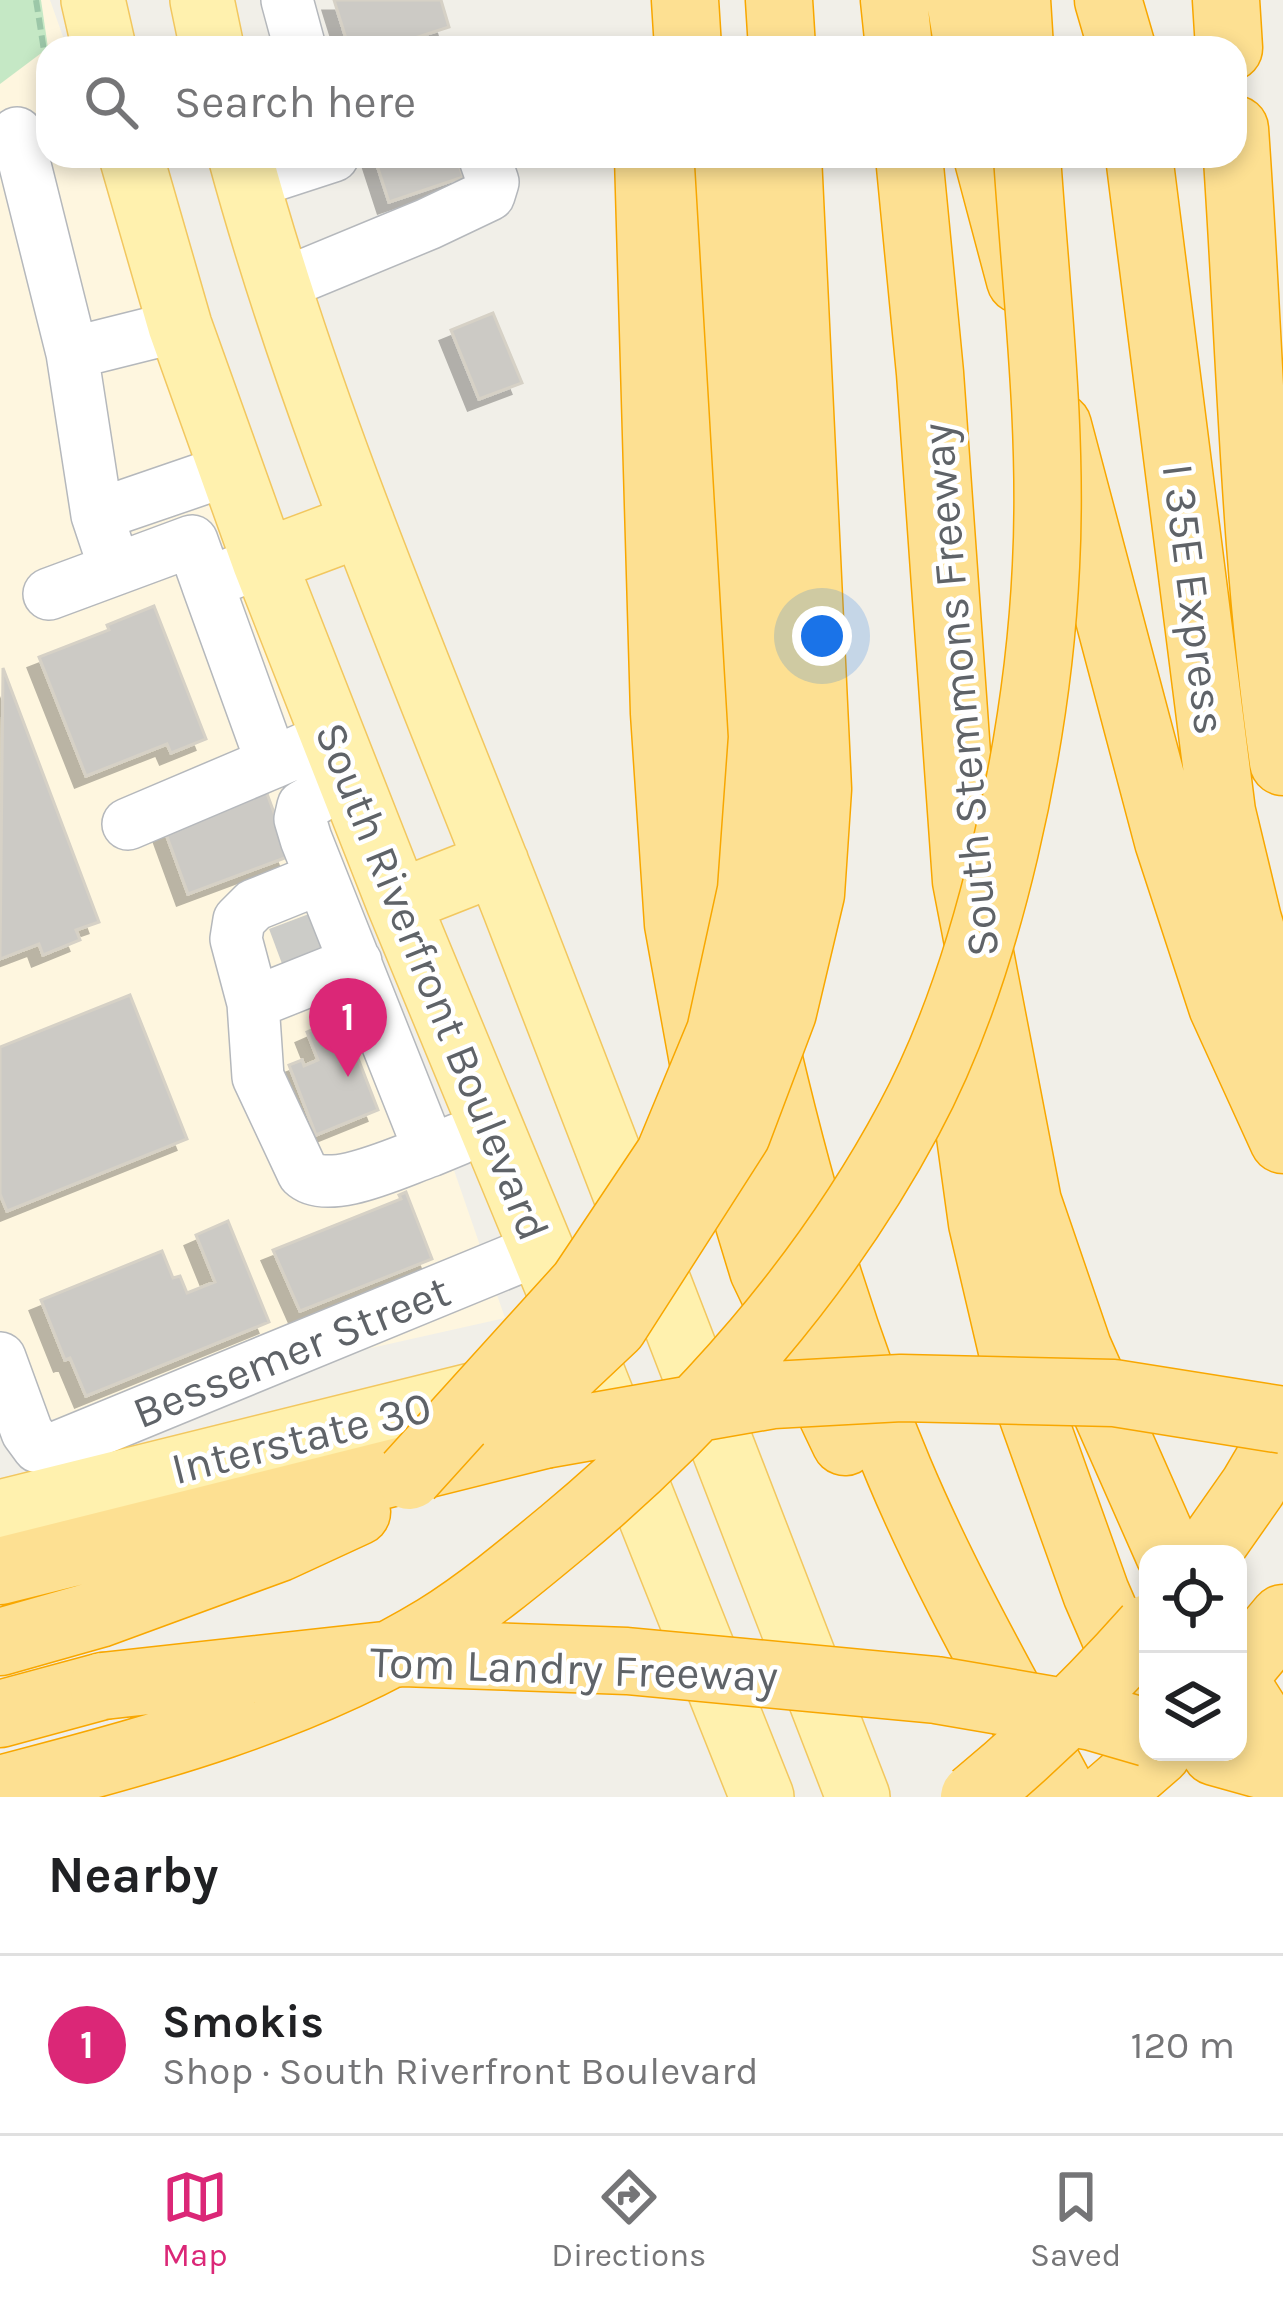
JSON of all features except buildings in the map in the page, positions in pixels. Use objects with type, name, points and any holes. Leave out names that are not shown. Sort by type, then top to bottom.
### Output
[{"type":"highway","points":[[644,0],[645,36]]},
{"type":"highway","points":[[686,0],[688,36]]},
{"type":"highway","points":[[720,0],[722,36]]},
{"type":"highway","points":[[779,0],[781,36]]},
{"type":"highway","points":[[894,0],[898,36]]},
{"type":"highway","points":[[960,0],[966,36]]},
{"type":"highway","points":[[1017,0],[1019,36]]},
{"type":"highway","points":[[1108,0],[1121,36]]},
{"type":"highway","points":[[1125,0],[1125,36]]},
{"type":"highway","points":[[1226,0],[1228,36]]},
{"type":"highway","points":[[648,168],[664,713],[679,924],[708,1089],[763,1270],[844,1440],[902,1542],[938,1556]]},
{"type":"highway","points":[[695,168],[716,711],[738,912],[801,1195],[840,1317],[899,1472],[1065,1797]]},
{"type":"highway","points":[[409,1476],[582,1285],[669,1155],[720,1032],[751,890],[761,737],[729,168]]},
{"type":"highway","points":[[0,1642],[99,1614],[279,1549],[345,1519],[409,1476],[510,1424],[614,1326],[737,1134],[783,1012],[811,894],[818,788],[789,168]]},
{"type":"highway","name":"South Stemmons Freeway","points":[[910,168],[967,880],[1028,1202],[1078,1348],[1165,1545]]},
{"type":"highway","points":[[990,168],[1168,841],[1222,1006],[1283,1141]]},
{"type":"highway","points":[[0,1789],[169,1742],[267,1708],[435,1629],[531,1559],[673,1436],[793,1294],[852,1212],[910,1117],[949,1027],[988,918],[1025,744],[1046,566],[1045,435],[1028,168]]},
{"type":"highway","name":"I 35E Express","points":[[1141,168],[1222,812],[1283,1036]]},
{"type":"highway","points":[[1237,168],[1248,392],[1283,762]]},
{"type":"highway","points":[[967,880],[950,977],[982,1222],[1024,1393],[1096,1593],[1139,1692]]},
{"type":"highway","points":[[4,1531],[773,1395],[920,1388],[1114,1393],[1283,1420]]},
{"type":"highway","points":[[1212,1545],[1283,1436]]},
{"type":"highway","points":[[1247,1661],[1283,1618]]},
{"type":"highway","points":[[974,1797],[1037,1743],[1139,1637]]},
{"type":"highway","name":"Tom Landry Freeway","points":[[0,1714],[103,1686],[403,1653],[627,1661],[936,1690],[1139,1731]]},
{"type":"highway","points":[[1247,1700],[1283,1757]]},
{"type":"highway","points":[[1106,1797],[1148,1761]]},
{"type":"highway","points":[[1174,1761],[1193,1797]]},
{"type":"highway","points":[[1246,1761],[1283,1772]]},
{"type":"main road","points":[[93,0],[101,36]]},
{"type":"main road","points":[[202,0],[210,36]]},
{"type":"main road","name":"South Riverfront Boulevard","points":[[134,168],[180,326],[231,469],[236,572],[342,758],[762,1797]]},
{"type":"main road","points":[[243,170],[278,286],[363,524],[858,1797]]},
{"type":"main road","points":[[236,572],[363,524]]},
{"type":"main road","points":[[398,902],[497,863]]},
{"type":"main road","points":[[592,1371],[648,1384],[680,1419],[753,1531]]},
{"type":"main road","name":"Interstate 30","points":[[4,1531],[534,1379],[592,1371]]},
{"type":"street","points":[[287,0],[297,36]]},
{"type":"street","points":[[22,132],[72,353],[97,515],[115,569]]},
{"type":"street","points":[[278,286],[489,195],[494,182],[489,168]]},
{"type":"street","points":[[72,353],[180,326]]},
{"type":"street","points":[[97,515],[231,469]]},
{"type":"street","points":[[49,594],[192,541],[236,572],[272,763]]},
{"type":"street","points":[[128,824],[272,763],[342,758]]},
{"type":"street","points":[[342,758],[303,806],[300,819],[316,930],[430,1151]]},
{"type":"street","points":[[253,1003],[316,930],[398,902]]},
{"type":"street","points":[[316,930],[254,904],[239,920],[236,939],[253,1003],[258,1076],[303,1172],[325,1183],[357,1176],[491,1125]]},
{"type":"street","name":"Bessemer Street","points":[[0,1358],[27,1432],[38,1447],[55,1448],[542,1248]]},
{"type":"path","points":[[36,0],[42,36]]},
{"type":"shaded area","points":[[0,0],[50,0],[63,36],[36,36],[36,168],[108,168],[505,1318],[0,1431]]},
{"type":"green space","points":[[0,0],[41,0],[46,36],[36,36],[36,57],[0,84]]},
{"type":"tunnel","points":[[293,920],[306,955]]},
{"type":"place","name":"Smokis","points":[[348,1077]]}]
